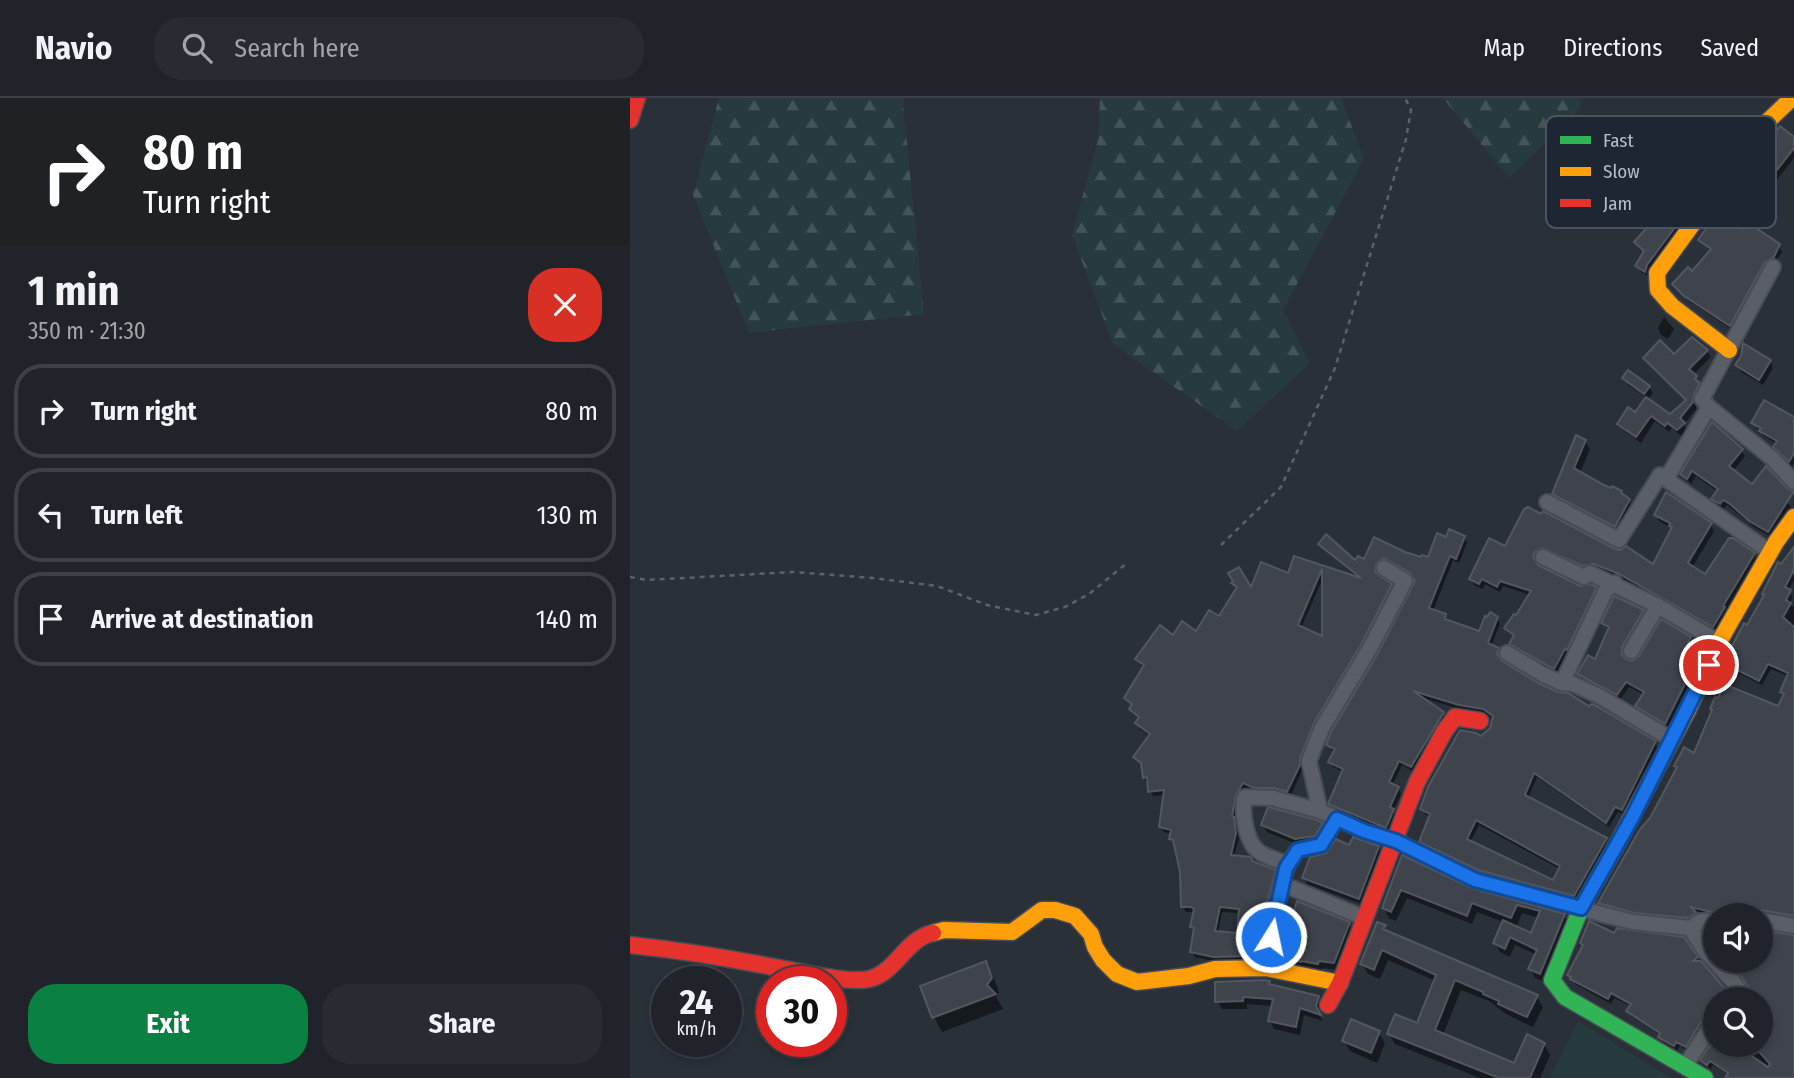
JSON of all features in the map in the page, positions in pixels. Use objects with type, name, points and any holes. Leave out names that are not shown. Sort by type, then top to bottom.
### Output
[{"type":"street","points":[[630,120],[637,98]]},
{"type":"street","points":[[1775,116],[1787,100]]},
{"type":"street","points":[[1691,228],[1657,273],[1658,290],[1672,306],[1729,349]]},
{"type":"street","points":[[1773,267],[1702,399],[1773,459],[1794,482]]},
{"type":"street","points":[[1666,479],[1709,407]]},
{"type":"street","points":[[1547,502],[1619,540],[1660,475],[1770,552]]},
{"type":"street","points":[[1705,1078],[1565,997],[1552,980],[1581,908],[1632,818],[1688,710],[1719,642],[1770,552],[1794,517]]},
{"type":"street","points":[[1543,558],[1584,577],[1590,573],[1615,583],[1719,642]]},
{"type":"street","points":[[1320,811],[1310,776],[1309,761],[1322,728],[1370,648],[1405,581],[1384,568]]},
{"type":"street","points":[[1562,683],[1606,590],[1615,583]]},
{"type":"street","points":[[1631,652],[1658,606]]},
{"type":"street","points":[[1507,653],[1562,683],[1573,684],[1601,697],[1671,739]]},
{"type":"street","points":[[1328,1005],[1340,984],[1417,782],[1455,717],[1480,721]]},
{"type":"street","points":[[1288,864],[1258,852],[1252,845],[1245,820],[1245,797],[1273,798],[1320,811],[1364,831],[1396,841],[1475,880],[1633,922],[1690,928],[1703,921]]},
{"type":"street","points":[[1266,968],[1288,864],[1298,850],[1321,845],[1337,819]]},
{"type":"street","points":[[1282,884],[1365,918]]},
{"type":"street","points":[[630,945],[700,953],[835,978],[869,979],[885,971],[922,935],[944,930],[1012,932],[1042,910],[1055,910],[1075,916],[1091,934],[1103,960],[1117,974],[1137,982],[1189,976],[1215,968],[1266,968],[1340,984]]},
{"type":"street","points":[[1773,922],[1794,926]]},
{"type":"street","points":[[1690,928],[1705,951],[1737,987]]},
{"type":"street","points":[[1685,1066],[1703,1038]]},
{"type":"path","points":[[1221,545],[1281,487],[1335,368],[1406,139],[1411,110],[1405,98]]},
{"type":"path","points":[[630,577],[647,580],[793,572],[873,578],[937,586],[987,605],[1035,615],[1065,607],[1089,594],[1127,563]]},
{"type":"green space","points":[[719,98],[905,98],[903,103],[924,314],[749,333],[693,195]]},
{"type":"green space","points":[[1100,98],[1341,98],[1364,159],[1283,310],[1310,363],[1237,431],[1113,344],[1072,235],[1098,140]]},
{"type":"green space","points":[[1443,98],[1581,98],[1580,109],[1573,116],[1546,116],[1546,142],[1509,178]]},
{"type":"green space","points":[[1578,1021],[1671,1078],[1550,1078]]},
{"type":"building","points":[[1780,126],[1794,137],[1794,148],[1776,171],[1776,131]]},
{"type":"building","points":[[1647,228],[1675,228],[1647,265],[1645,272],[1635,266],[1644,251],[1634,242]]},
{"type":"building","points":[[1706,228],[1756,228],[1780,244],[1774,257],[1765,262],[1730,326],[1684,296],[1672,284],[1688,267],[1692,271],[1711,249],[1698,240]]},
{"type":"building","points":[[1692,337],[1708,350],[1689,369],[1700,383],[1693,402],[1680,418],[1685,423],[1677,430],[1667,423],[1665,426],[1651,416],[1636,437],[1617,424],[1628,407],[1635,412],[1646,397],[1670,414],[1686,400],[1643,358],[1660,340],[1674,354]]},
{"type":"building","points":[[1743,343],[1771,360],[1759,380],[1735,365],[1741,356]]},
{"type":"building","points":[[1628,370],[1650,386],[1644,394],[1622,378]]},
{"type":"building","points":[[1764,400],[1794,417],[1794,453],[1789,462],[1773,447],[1777,441],[1751,423]]},
{"type":"building","points":[[1712,422],[1743,449],[1729,466],[1752,484],[1766,466],[1787,488],[1794,491],[1768,532],[1749,521],[1730,504],[1723,500],[1720,504],[1711,499],[1718,489],[1692,471],[1687,479],[1680,474]]},
{"type":"building","points":[[1576,435],[1586,440],[1574,468],[1604,485],[1622,491],[1621,493],[1630,499],[1615,527],[1552,494]]},
{"type":"building","points":[[1666,492],[1712,523],[1688,563],[1705,574],[1729,538],[1755,553],[1713,627],[1619,574],[1594,564],[1583,566],[1542,548],[1535,552],[1533,557],[1538,565],[1580,586],[1591,584],[1597,587],[1567,650],[1565,649],[1554,669],[1509,644],[1514,635],[1504,628],[1531,591],[1500,581],[1497,587],[1482,579],[1479,584],[1469,579],[1489,538],[1505,546],[1524,509],[1528,507],[1541,514],[1543,511],[1615,549],[1620,550],[1626,546],[1653,564],[1672,527],[1669,526],[1670,523],[1654,515]]},
{"type":"building","points":[[1449,529],[1465,536],[1456,559],[1450,556],[1429,608],[1446,614],[1445,619],[1479,631],[1485,616],[1490,612],[1498,617],[1488,643],[1499,648],[1497,654],[1502,661],[1540,684],[1558,692],[1568,693],[1589,706],[1596,706],[1656,741],[1622,810],[1615,807],[1606,823],[1534,773],[1525,795],[1607,838],[1574,896],[1478,870],[1419,842],[1430,814],[1420,809],[1428,787],[1460,730],[1481,736],[1490,728],[1493,716],[1483,709],[1459,705],[1413,691],[1444,712],[1411,767],[1399,761],[1389,782],[1399,787],[1390,807],[1394,809],[1386,828],[1328,804],[1343,769],[1328,762],[1335,749],[1326,745],[1331,732],[1378,653],[1415,581],[1410,573],[1384,558],[1376,564],[1375,572],[1392,584],[1362,643],[1314,723],[1300,758],[1300,765],[1287,792],[1274,788],[1254,788],[1243,783],[1236,795],[1232,816],[1236,833],[1231,855],[1251,857],[1252,861],[1276,870],[1266,905],[1258,956],[1213,957],[1190,952],[1194,928],[1190,927],[1194,909],[1181,907],[1180,872],[1173,840],[1169,839],[1171,830],[1159,827],[1164,790],[1148,792],[1147,777],[1143,778],[1141,763],[1133,757],[1150,734],[1135,723],[1139,717],[1129,709],[1132,704],[1124,698],[1144,665],[1135,659],[1160,625],[1173,635],[1182,621],[1196,631],[1209,610],[1219,616],[1237,587],[1231,583],[1233,581],[1228,573],[1239,567],[1251,587],[1261,562],[1288,573],[1294,556],[1361,578],[1318,544],[1326,534],[1355,560],[1358,556],[1364,559],[1374,537],[1405,552],[1428,557],[1437,533],[1446,537]],"holes":[[[1322,569],[1322,636],[1298,625]],[[1476,820],[1560,866],[1553,880],[1467,839]],[[1220,907],[1239,909],[1237,933],[1215,931]]]},
{"type":"building","points":[[1794,547],[1794,570],[1785,587],[1791,590],[1786,600],[1791,603],[1783,617],[1794,627],[1794,916],[1773,912],[1773,903],[1703,903],[1703,910],[1691,907],[1697,913],[1688,918],[1635,913],[1598,903],[1640,829],[1650,818],[1677,767],[1674,766],[1684,747],[1694,753],[1715,697],[1718,698],[1724,684],[1778,706],[1784,694],[1780,692],[1788,673],[1768,664],[1759,681],[1723,663],[1744,623],[1747,625],[1764,595],[1762,594],[1778,562],[1781,564]]},
{"type":"building","points":[[1614,596],[1644,610],[1622,647],[1622,655],[1626,659],[1632,661],[1639,656],[1661,619],[1691,637],[1688,643],[1700,654],[1665,724],[1635,706],[1644,692],[1626,682],[1617,695],[1577,674],[1588,655],[1595,659],[1609,627],[1601,623]]},
{"type":"building","points":[[1268,807],[1323,823],[1315,836],[1295,839],[1261,825]]},
{"type":"building","points":[[1353,837],[1379,846],[1359,899],[1302,878],[1310,857],[1326,853],[1336,839],[1349,845]]},
{"type":"building","points":[[1402,855],[1472,888],[1565,914],[1540,974],[1528,969],[1537,950],[1510,937],[1505,949],[1493,943],[1503,920],[1531,933],[1540,911],[1517,905],[1511,918],[1472,903],[1467,916],[1401,890],[1391,912],[1382,908]]},
{"type":"building","points":[[1297,901],[1350,922],[1334,963],[1319,961],[1318,964],[1280,957]]},
{"type":"building","points":[[1589,921],[1614,933],[1617,928],[1684,937],[1698,957],[1693,961],[1701,961],[1703,973],[1711,973],[1724,987],[1703,987],[1703,1019],[1686,1047],[1676,1042],[1674,1046],[1658,1037],[1660,1033],[1626,1011],[1631,1004],[1611,993],[1608,999],[1570,979],[1567,975],[1583,945],[1580,943]]},
{"type":"building","points":[[1377,922],[1386,925],[1383,929],[1538,995],[1527,1017],[1498,1004],[1499,1001],[1483,992],[1455,980],[1435,1030],[1514,1063],[1527,1034],[1545,1043],[1530,1078],[1499,1078],[1387,1034],[1395,1014],[1417,1023],[1436,975],[1382,950],[1374,970],[1360,964]]},
{"type":"building","points":[[1773,932],[1794,935],[1794,1078],[1725,1078],[1728,1073],[1710,1061],[1707,1065],[1700,1060],[1703,1056],[1753,1057],[1768,1067],[1770,1064],[1764,1057],[1773,1057],[1773,987],[1748,987],[1739,973],[1773,973]]},
{"type":"building","points":[[986,961],[992,978],[987,985],[996,994],[932,1018],[920,986]]},
{"type":"building","points":[[1270,981],[1269,984],[1319,996],[1316,1006],[1321,1015],[1300,1008],[1296,1027],[1268,1021],[1273,999],[1243,997],[1243,1001],[1215,1002],[1215,982]]},
{"type":"building","points":[[1351,1019],[1380,1031],[1371,1053],[1342,1041]]},
{"type":"traffic: fast","points":[[1615,848],[1581,908],[1552,980],[1565,997],[1705,1078]]},
{"type":"traffic: slow","points":[[1773,116],[1792,98]]},
{"type":"traffic: slow","points":[[1690,228],[1657,273],[1658,290],[1672,306],[1729,350]]},
{"type":"traffic: slow","points":[[1615,848],[1688,710],[1719,642],[1776,542],[1794,517]]},
{"type":"traffic: slow","points":[[933,933],[944,930],[1012,932],[1042,910],[1055,910],[1075,916],[1091,934],[1103,960],[1117,974],[1137,982],[1189,976],[1215,969],[1266,968],[1340,983]]},
{"type":"traffic: jam","points":[[630,120],[637,98]]},
{"type":"traffic: jam","points":[[1328,1005],[1340,983],[1417,782],[1455,717],[1480,721]]},
{"type":"traffic: jam","points":[[630,945],[859,980],[878,976],[915,942],[933,933]]},
{"type":"route","points":[[1271,937],[1288,864],[1294,854],[1303,847],[1321,845],[1337,819],[1396,841],[1475,880],[1581,908],[1632,818],[1709,665]]}]
